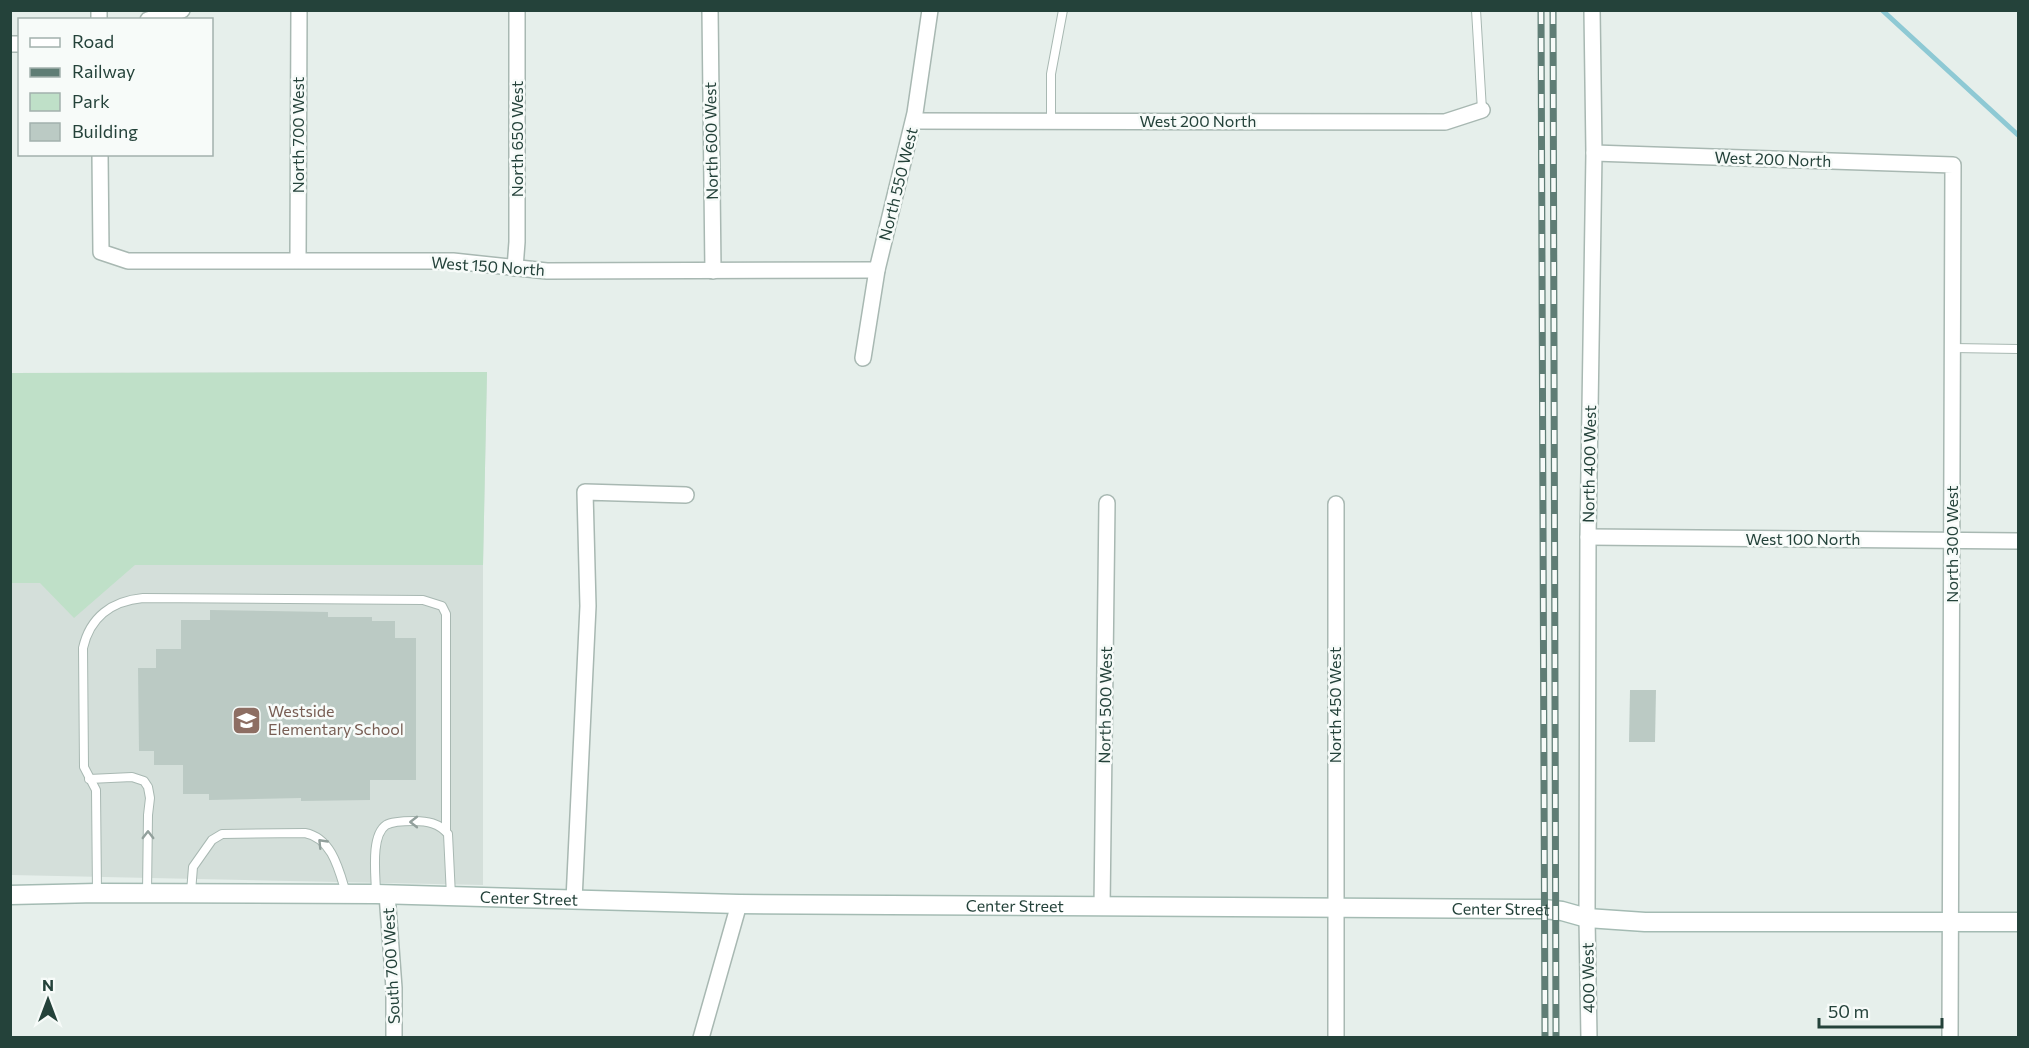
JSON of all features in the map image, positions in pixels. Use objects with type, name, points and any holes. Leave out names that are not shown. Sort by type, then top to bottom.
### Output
[{"type":"street","points":[[155,18],[182,10]]},
{"type":"street","name":"North 700 West","points":[[298,260],[299,10]]},
{"type":"street","name":"North 650 West","points":[[515,268],[517,10]]},
{"type":"street","name":"North 600 West","points":[[710,10],[712,271]]},
{"type":"street","name":"North 550 West","points":[[864,358],[877,270],[914,120],[930,10]]},
{"type":"street","name":"North 400 West","points":[[1587,918],[1588,537],[1594,153],[1592,10]]},
{"type":"street","name":"West 200 North","points":[[914,120],[1445,122],[1482,110]]},
{"type":"street","name":"West 200 North","points":[[1594,153],[1953,165]]},
{"type":"street","name":"West 150 North","points":[[100,156],[101,252],[128,261],[453,261],[547,271],[877,270]]},
{"type":"street","name":"North 300 West","points":[[1950,1038],[1953,165]]},
{"type":"street","points":[[574,900],[588,606],[585,492],[687,495]]},
{"type":"street","name":"North 500 West","points":[[1102,907],[1107,503]]},
{"type":"street","name":"North 450 West","points":[[1336,504],[1336,1038]]},
{"type":"street","name":"West 100 North","points":[[1588,537],[2019,540]]},
{"type":"street","name":"Center Street","points":[[10,895],[382,894],[740,904],[1335,906],[1544,909],[1587,918],[1645,922],[2019,922]]},
{"type":"street","name":"South 700 West","points":[[382,894],[394,988],[394,1038]]},
{"type":"street","points":[[701,1038],[740,904]]},
{"type":"street","name":"400 West","points":[[1587,918],[1589,1038]]},
{"type":"lane","points":[[1051,121],[1052,74],[1063,10]]},
{"type":"lane","points":[[1476,10],[1482,110]]},
{"type":"lane","points":[[1953,348],[2019,349]]},
{"type":"lane","points":[[98,893],[96,790],[84,767],[83,648],[92,626],[112,606],[123,601],[143,598],[423,600],[442,606],[446,614],[446,831],[451,896]]},
{"type":"lane","points":[[89,779],[132,777],[144,781],[148,787],[150,798],[147,894]]},
{"type":"lane","points":[[382,894],[376,841],[384,826],[396,822],[426,822],[436,824],[446,831]]},
{"type":"lane","points":[[191,894],[193,867],[212,840],[222,834],[305,833],[324,841],[339,870],[346,895]]},
{"type":"shaded area","name":"Westside Elementary School","points":[[487,372],[483,565],[483,885],[11,875],[11,373]]},
{"type":"green space","points":[[487,372],[483,565],[135,565],[74,618],[40,583],[11,583],[11,373]]},
{"type":"building","points":[[210,610],[328,612],[328,617],[372,617],[372,621],[395,621],[395,638],[416,638],[416,780],[370,780],[370,800],[301,801],[301,798],[209,800],[209,794],[183,794],[183,765],[154,765],[154,751],[139,751],[138,668],[156,668],[156,649],[181,649],[181,620],[210,620]]},
{"type":"building","points":[[1630,690],[1656,690],[1655,742],[1629,742]]},
{"type":"waterway","points":[[1882,10],[2018,135]]},
{"type":"railway","points":[[1541,10],[1545,1038]]},
{"type":"railway","points":[[1553,10],[1556,1038]]},
{"type":"place","name":"Westside Elementary School","points":[[247,720]]}]
